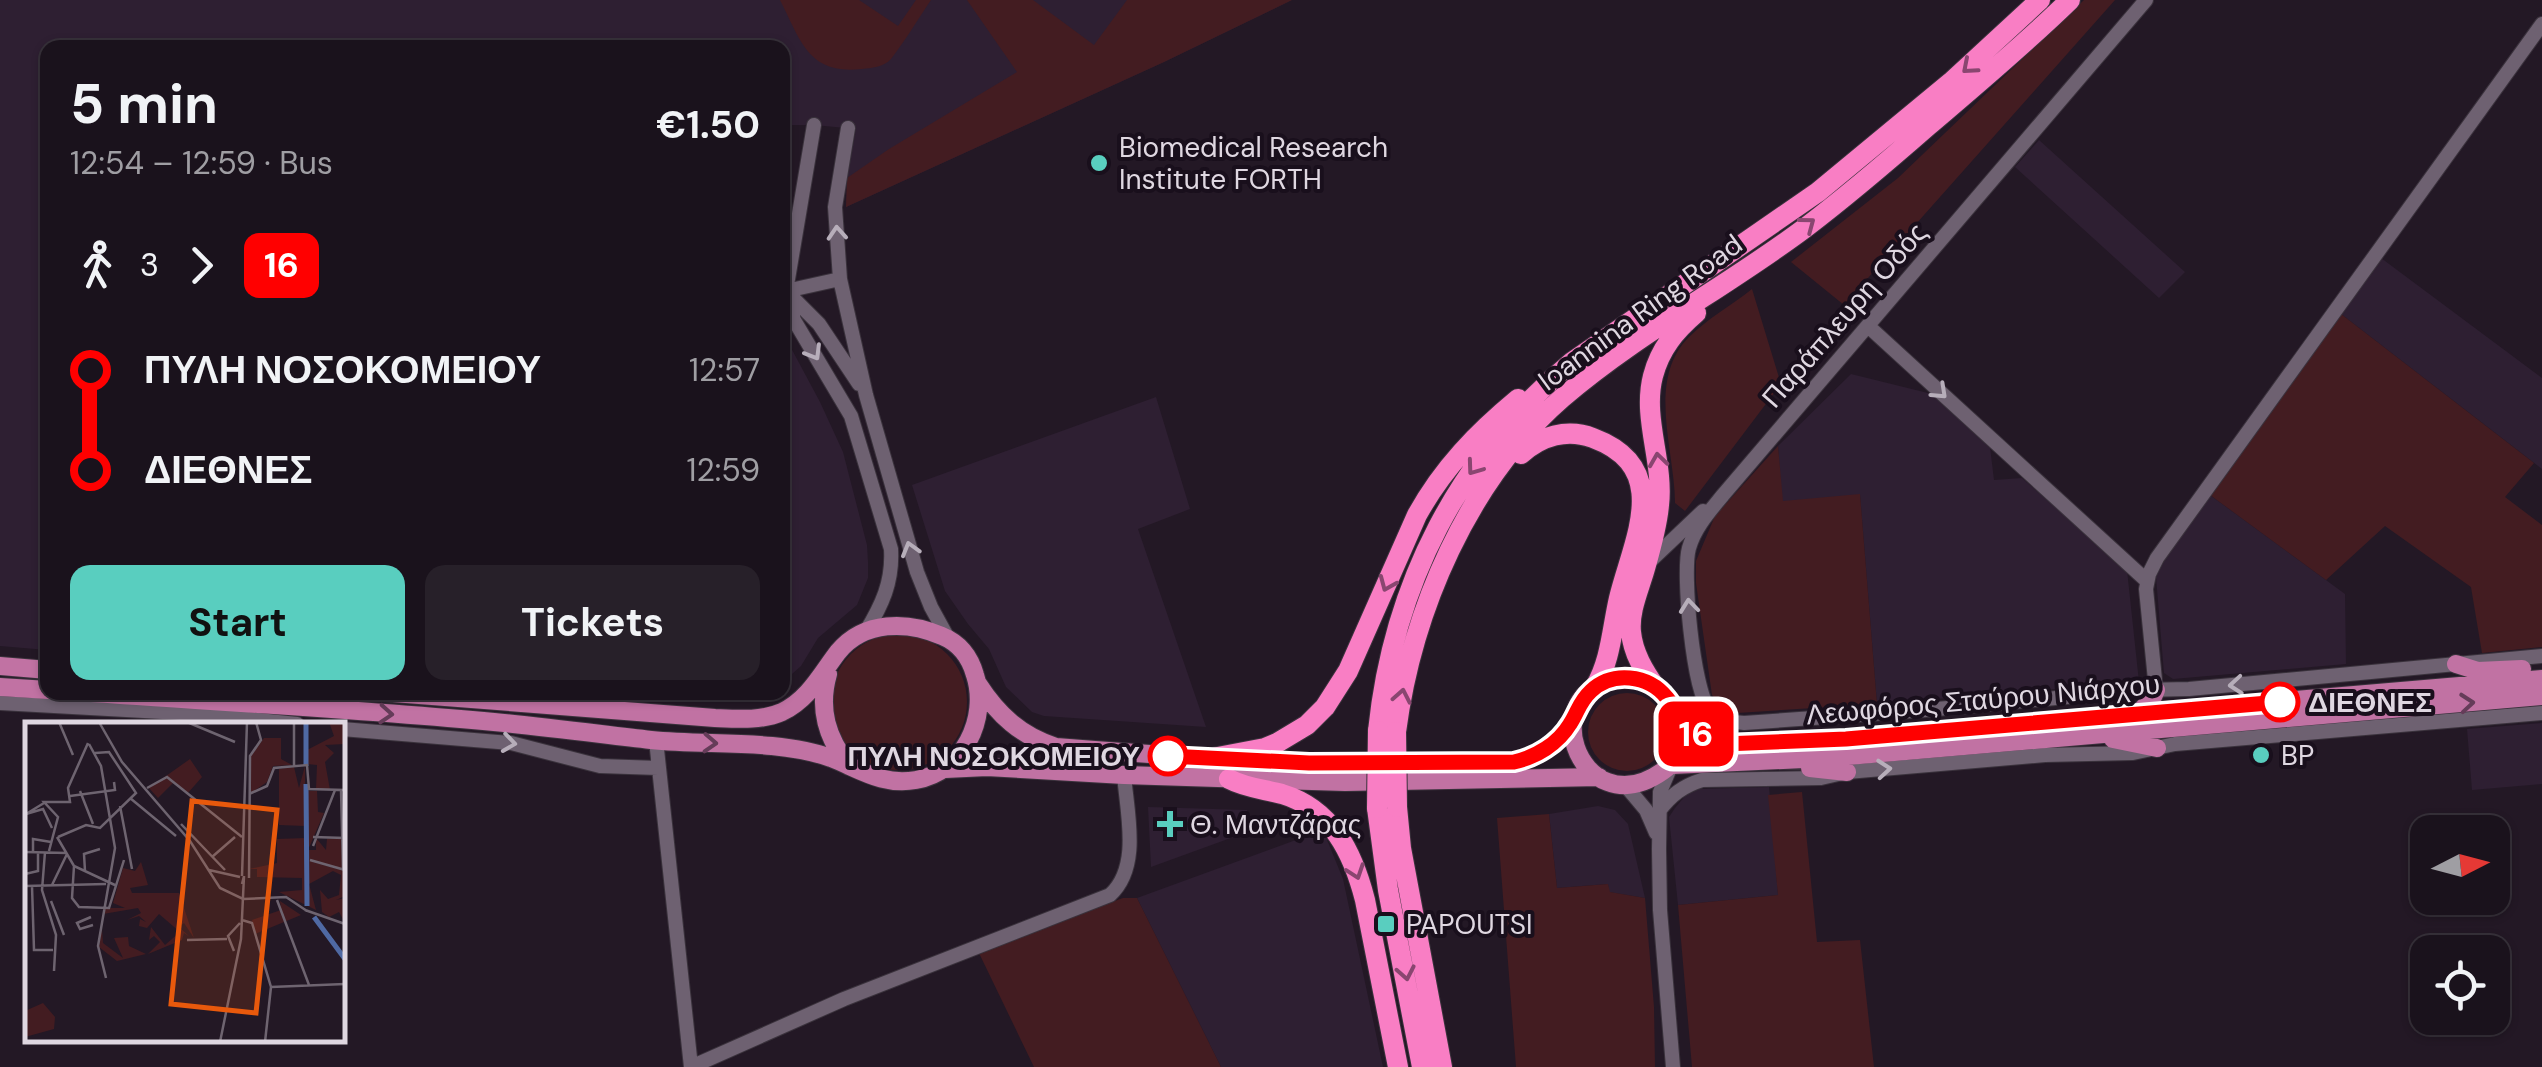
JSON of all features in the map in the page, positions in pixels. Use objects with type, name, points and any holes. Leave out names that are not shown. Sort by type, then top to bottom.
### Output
[{"type":"highway","name":"Ioannina Ring Road","points":[[1422,1067],[1388,890],[1387,732],[1382,694],[1409,589],[1432,538],[1472,470],[1554,377],[1818,192],[1961,73],[2040,0]]},
{"type":"highway","name":"Ioannina Ring Road","points":[[1387,732],[1431,596],[1458,534],[1493,477],[1530,430],[1617,356],[1803,230],[2070,0]]},
{"type":"highway","points":[[1656,688],[1636,654],[1632,633],[1632,615],[1660,495],[1650,398],[1654,370],[1673,334],[1728,279]]},
{"type":"highway","points":[[1207,759],[1277,743],[1326,708],[1348,671],[1431,491],[1478,433],[1521,397],[1554,377]]},
{"type":"highway","points":[[1493,477],[1531,445],[1563,434],[1585,435],[1604,442],[1622,455],[1636,474],[1643,504],[1640,525],[1607,659],[1595,687]]},
{"type":"highway","points":[[1229,779],[1302,802],[1342,839],[1362,889],[1398,1067]]},
{"type":"highway","name":"Ioannina Ring Road","points":[[1387,808],[1401,848],[1442,1067]]},
{"type":"main road","points":[[482,700],[759,718],[782,712],[807,695],[842,647],[865,633],[898,625],[948,638],[962,649],[978,684],[998,712],[1025,734],[1056,747],[1339,764],[1514,762],[1558,740],[1595,687],[1615,678],[1632,678],[1666,697],[1677,716],[1680,742],[1672,765],[1648,780],[1625,785],[1590,771],[1573,744],[1571,723]]},
{"type":"main road","points":[[832,662],[822,701],[824,718],[837,750],[849,766]]},
{"type":"main road","points":[[2456,664],[2478,671],[2542,668]]},
{"type":"main road","points":[[0,666],[40,669]]},
{"type":"main road","name":"Λεωφόρος Σταύρου Νιάρχου","points":[[1677,716],[1699,736],[1716,743],[1735,744],[1846,739],[2542,679]]},
{"type":"main road","points":[[190,700],[792,748],[896,782],[924,778],[944,769],[960,754],[970,738],[978,705],[978,684]]},
{"type":"main road","points":[[0,688],[40,690]]},
{"type":"main road","points":[[2138,714],[2156,690]]},
{"type":"main road","name":"Λεωφόρος Σταύρου Νιάρχου","points":[[1672,765],[1792,760],[2542,696]]},
{"type":"main road","points":[[2098,734],[2156,748]]},
{"type":"main road","points":[[1792,760],[1813,769],[1848,772]]},
{"type":"main road","points":[[944,769],[987,767],[1229,779],[1413,782],[1599,777]]},
{"type":"street","name":"Παράπλευρη Οδός","points":[[2146,0],[1716,504],[1695,534],[1687,562],[1698,682],[1709,709],[1730,722],[2156,690]]},
{"type":"street","points":[[2542,24],[2173,534],[2154,562],[2146,594],[2156,690],[2542,656]]},
{"type":"street","points":[[790,266],[814,125]]},
{"type":"street","points":[[848,128],[835,207],[840,279],[866,395],[916,572],[948,638]]},
{"type":"street","points":[[790,289],[840,279]]},
{"type":"street","points":[[790,294],[819,324],[866,395]]},
{"type":"street","points":[[790,305],[794,320],[851,416],[891,549],[888,589],[865,633]]},
{"type":"street","points":[[1868,326],[2147,581]]},
{"type":"street","points":[[1646,565],[1699,514],[1716,504]]},
{"type":"street","points":[[0,703],[277,722]]},
{"type":"street","points":[[1659,811],[1671,796],[1702,780],[1821,778],[1848,772],[2144,752],[2175,744],[2542,713]]},
{"type":"street","points":[[345,729],[511,742],[600,766],[658,768]]},
{"type":"street","points":[[656,740],[692,1067],[859,992],[1110,895],[1124,878],[1128,860],[1124,775]]},
{"type":"street","points":[[1672,765],[1662,784],[1658,848],[1673,1067]]},
{"type":"street","points":[[1625,785],[1652,820],[1658,848]]},
{"type":"shaded area","points":[[0,0],[1292,0],[846,207],[856,129],[790,125],[790,40],[40,40],[40,649],[0,646]]},
{"type":"shaded area","points":[[780,0],[859,0],[898,26],[916,0],[931,0],[888,62],[873,68],[844,69],[829,67],[809,52]]},
{"type":"shaded area","points":[[967,0],[1033,0],[1094,45],[1127,0],[1292,0],[846,207],[847,178],[1017,72]]},
{"type":"shaded area","points":[[2084,0],[2115,0],[1844,305],[1791,262],[1898,178]]},
{"type":"shaded area","points":[[2039,140],[2185,272],[2159,298],[2015,167]]},
{"type":"shaded area","points":[[2381,258],[2542,378],[2542,469],[2341,314]]},
{"type":"shaded area","points":[[1752,289],[1781,384],[1685,511],[1675,503],[1666,417],[1669,374],[1676,354],[1689,337]]},
{"type":"shaded area","points":[[2341,314],[2534,463],[2505,497],[2542,525],[2542,647],[2482,653],[2471,587],[2385,526],[2326,580],[2210,495]]},
{"type":"shaded area","points":[[790,346],[843,452],[867,545],[868,578],[857,605],[818,638],[801,666],[790,676]]},
{"type":"shaded area","points":[[1851,374],[1936,395],[1990,447],[1994,480],[2022,478],[2127,570],[2139,682],[1877,704],[1860,495],[1782,502],[1778,446]]},
{"type":"shaded area","points":[[1156,397],[1190,509],[1138,529],[1206,727],[1032,712],[1006,687],[989,649],[945,591],[912,485]]},
{"type":"shaded area","points":[[1778,446],[1783,501],[1860,494],[1877,704],[1737,713],[1724,709],[1712,695],[1696,561],[1715,516]]},
{"type":"shaded area","points":[[2210,495],[2345,594],[2346,664],[2173,679],[2164,673],[2156,577],[2160,565]]},
{"type":"shaded area","points":[[899,634],[925,639],[947,654],[962,676],[967,702],[962,728],[947,750],[925,765],[899,770],[873,765],[851,750],[836,728],[831,702],[836,676],[851,654],[873,639]]},
{"type":"shaded area","points":[[1619,693],[1635,693],[1660,710],[1666,732],[1660,754],[1649,765],[1635,771],[1619,771],[1594,754],[1588,740],[1588,724],[1605,699]]},
{"type":"shaded area","points":[[2542,723],[2542,784],[2472,790],[2467,729]]},
{"type":"shaded area","points":[[1769,787],[1778,895],[1678,905],[1669,817],[1675,808],[1686,795],[1699,789]]},
{"type":"shaded area","points":[[1802,792],[1817,942],[1860,940],[1874,1067],[1692,1067],[1678,905],[1778,895],[1768,795]]},
{"type":"shaded area","points":[[1598,806],[1615,810],[1628,824],[1645,898],[1609,892],[1608,884],[1557,888],[1549,814]]},
{"type":"shaded area","points":[[1148,807],[1247,810],[1250,831],[1151,867]]},
{"type":"shaded area","points":[[1549,814],[1557,888],[1608,884],[1610,892],[1645,898],[1655,1067],[1516,1067],[1497,818]]},
{"type":"shaded area","points":[[1323,830],[1343,879],[1383,1067],[1221,1067],[1137,898]]},
{"type":"shaded area","points":[[1123,898],[1137,898],[1221,1067],[1034,1067],[978,951]]},
{"type":"bus line","name":"16","points":[[1168,756],[1309,763],[1514,762],[1536,755],[1558,740],[1587,695],[1615,678],[1638,679],[1656,688],[1691,731],[1724,744],[1846,739],[2280,702]]},
{"type":"place","name":"Biomedical Research Institute FORTH","points":[[1099,163]]},
{"type":"place","name":"ΔΙΕΘΝΕΣ","points":[[2280,702]]},
{"type":"place","name":"BP","points":[[2261,755]]},
{"type":"place","name":"ΠΥΛΗ ΝΟΣΟΚΟΜΕΙΟΥ","points":[[1168,756]]},
{"type":"place","name":"Θ. Μαντζάρας","points":[[1170,824]]},
{"type":"place","name":"PAPOUTSI","points":[[1386,924]]}]
